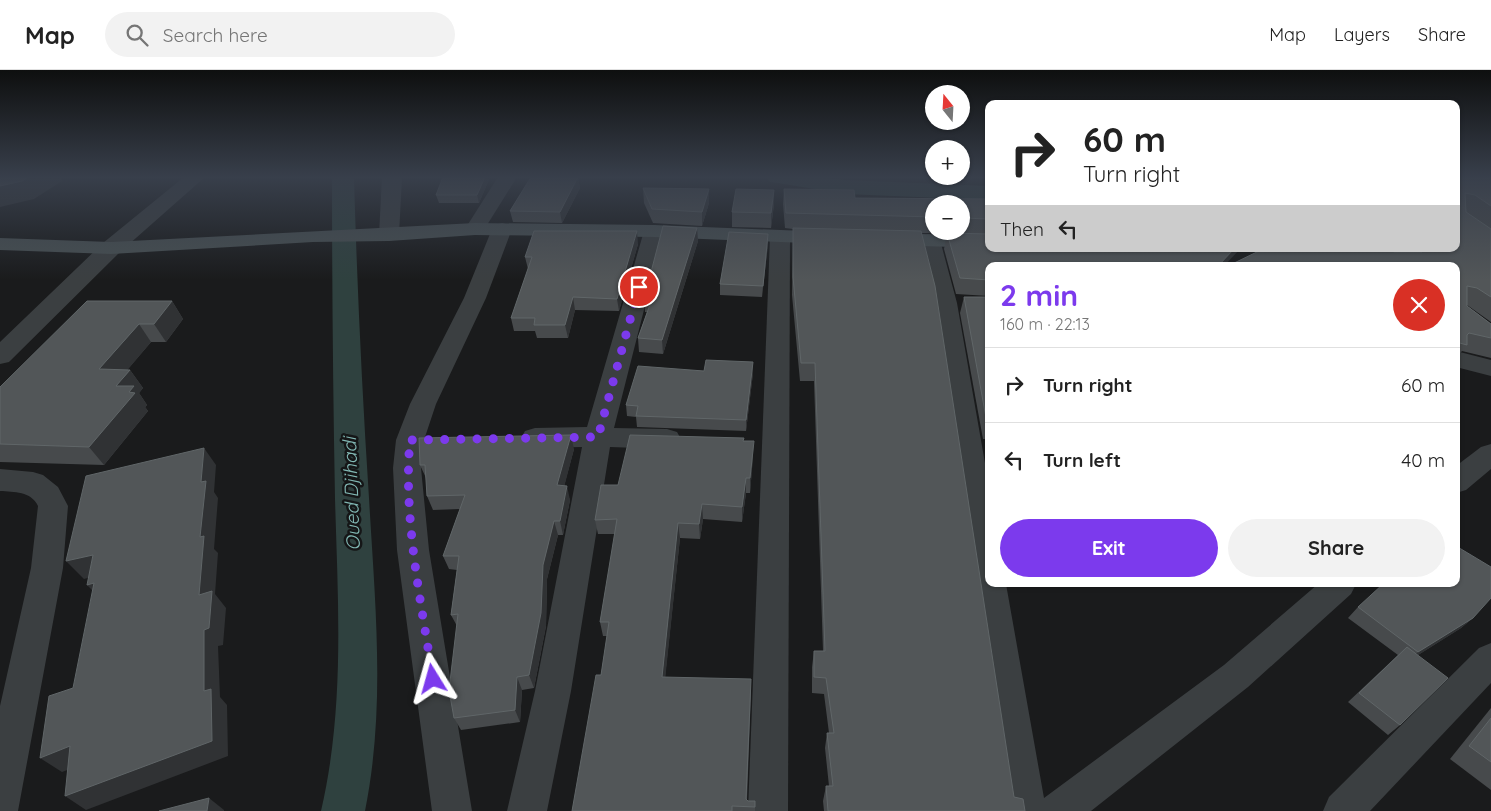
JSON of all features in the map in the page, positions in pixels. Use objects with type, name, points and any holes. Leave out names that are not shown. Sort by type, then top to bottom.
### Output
[{"type":"street","points":[[0,356],[111,248],[154,212]]},
{"type":"street","points":[[388,235],[390,212]]},
{"type":"street","points":[[452,811],[413,550],[407,468],[410,440],[423,404],[475,298],[489,229],[495,212]]},
{"type":"street","points":[[0,244],[111,248],[313,236],[367,236],[489,229],[654,231],[780,237],[925,240]]},
{"type":"street","points":[[527,811],[553,691],[598,437],[654,231]]},
{"type":"street","points":[[768,811],[766,443],[780,237]]},
{"type":"street","points":[[985,242],[929,240],[954,303],[979,464],[985,532]]},
{"type":"street","points":[[1460,360],[1491,368]]},
{"type":"street","points":[[509,438],[598,437],[687,440]]},
{"type":"street","points":[[410,440],[439,439]]},
{"type":"street","points":[[1460,479],[1491,454]]},
{"type":"street","points":[[0,480],[33,483],[48,495],[54,506],[47,568],[17,711],[0,806]]},
{"type":"street","points":[[991,587],[1028,811]]},
{"type":"street","points":[[1059,811],[1236,676],[1337,587]]},
{"type":"street","points":[[1343,811],[1491,659]]},
{"type":"building","points":[[732,212],[771,212],[771,213]]},
{"type":"building","points":[[786,212],[925,212],[925,217],[786,213]]},
{"type":"building","points":[[970,212],[985,212],[985,219],[970,218]]},
{"type":"building","points":[[1460,212],[1466,212],[1491,229],[1491,297],[1477,288],[1467,286],[1467,306],[1491,324],[1491,338],[1469,333],[1467,335],[1467,345],[1460,343],[1460,262],[1236,262],[1257,252],[1460,252]]},
{"type":"building","points":[[663,226],[697,228],[662,340],[638,338],[652,299],[644,299]]},
{"type":"building","points":[[793,228],[921,231],[935,286],[1014,797],[1023,799],[1025,811],[828,811],[826,786],[833,786],[827,733],[834,733],[826,678],[814,677],[814,651],[825,651],[815,363],[801,363],[793,277]]},
{"type":"building","points":[[534,231],[637,231],[617,299],[573,297],[565,325],[534,325],[535,318],[511,318],[532,257],[525,257]]},
{"type":"building","points":[[729,232],[768,234],[763,286],[720,284]]},
{"type":"building","points":[[970,234],[985,234],[985,252],[1231,252],[1222,262],[985,262],[985,280],[960,278],[949,240],[970,240]]},
{"type":"building","points":[[964,297],[985,297],[985,412]]},
{"type":"building","points":[[87,301],[172,301],[154,324],[139,324],[99,369],[130,370],[116,386],[134,386],[129,392],[135,393],[89,447],[0,444],[0,387]]},
{"type":"building","points":[[706,360],[753,362],[746,420],[636,416],[638,406],[626,405],[638,366],[704,371]]},
{"type":"building","points":[[571,435],[557,485],[567,486],[560,521],[554,521],[543,565],[541,613],[529,675],[517,677],[515,710],[454,718],[449,690],[458,614],[451,615],[459,556],[443,556],[465,495],[427,496],[425,465],[420,465],[419,438]]},
{"type":"building","points":[[630,435],[744,438],[743,441],[754,441],[750,478],[746,478],[742,507],[702,504],[699,524],[678,523],[662,677],[751,679],[746,799],[748,801],[755,801],[755,807],[732,806],[732,811],[572,811],[596,675],[601,675],[609,622],[600,622],[617,519],[595,520],[601,485],[618,485]]},
{"type":"building","points":[[204,448],[201,482],[206,481],[200,537],[204,536],[199,595],[212,591],[209,628],[204,630],[204,691],[211,689],[212,741],[65,796],[70,746],[40,758],[49,696],[73,688],[94,583],[87,585],[93,555],[66,561],[86,476]]},
{"type":"building","points":[[1460,548],[1491,567],[1491,598],[1473,618],[1418,652],[1358,607],[1380,587],[1460,587]]},
{"type":"building","points":[[1407,647],[1448,678],[1400,725],[1359,693]]},
{"type":"building","points":[[1491,718],[1491,762],[1469,746]]},
{"type":"building","points":[[209,798],[207,811],[159,811]]},
{"type":"waterway","name":"Oued Djihadi","points":[[343,212],[346,349],[358,630],[358,704],[350,776],[343,811]]},
{"type":"route","points":[[433,679],[413,550],[407,468],[410,440],[598,437],[639,287]]}]
